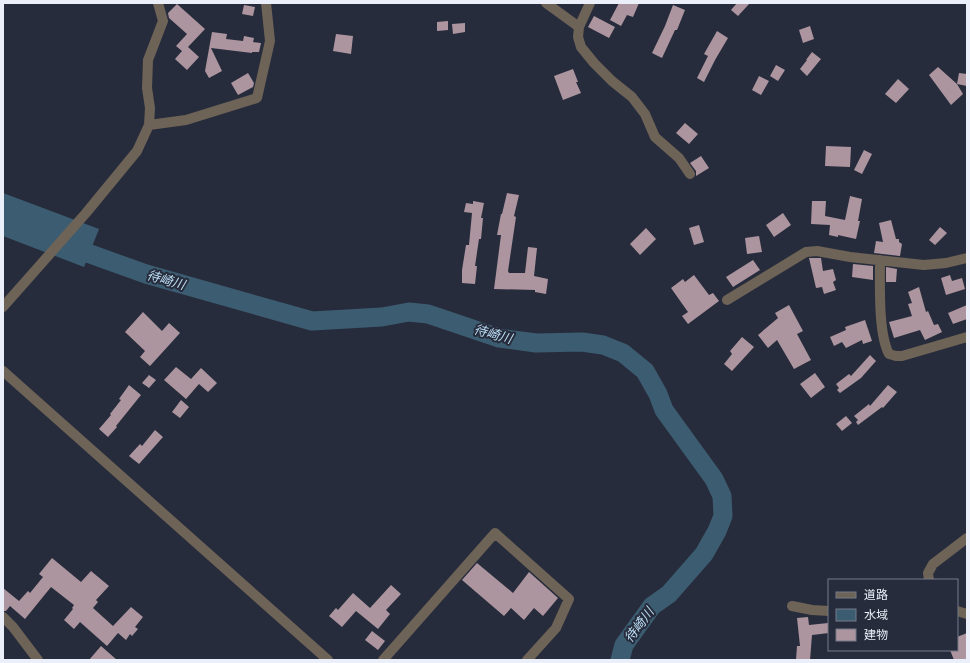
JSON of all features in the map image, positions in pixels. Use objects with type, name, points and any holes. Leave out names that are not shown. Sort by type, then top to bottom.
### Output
[{"type":"street","points":[[3,307],[86,214],[137,151],[149,125],[150,108],[147,88],[148,60],[163,21],[158,3]]},
{"type":"street","points":[[149,125],[186,120],[257,98],[270,41],[266,3]]},
{"type":"street","points":[[546,3],[579,26]]},
{"type":"street","points":[[590,3],[579,26],[578,37],[582,48],[612,82],[632,98],[641,108],[646,114],[655,137],[679,158],[690,174]]},
{"type":"street","points":[[727,300],[806,252],[817,250],[850,257],[911,264],[934,265],[967,258]]},
{"type":"street","points":[[880,260],[880,303],[885,346],[889,354],[902,356],[967,337]]},
{"type":"street","points":[[3,371],[328,660]]},
{"type":"street","points":[[383,660],[494,533],[569,599],[556,628],[527,660]]},
{"type":"street","points":[[928,579],[928,573],[933,564],[967,538]]},
{"type":"street","points":[[792,606],[812,610],[828,611]]},
{"type":"street","points":[[3,617],[13,627],[38,660]]},
{"type":"water","points":[[3,193],[99,229],[84,267],[3,236]]},
{"type":"building","points":[[619,3],[639,3],[633,17],[627,15],[621,26],[610,20]]},
{"type":"building","points":[[737,3],[750,3],[738,16],[731,10]]},
{"type":"building","points":[[177,4],[205,29],[188,47],[199,57],[187,70],[175,59],[182,51],[176,46],[187,34],[169,18],[168,13]]},
{"type":"building","points":[[244,5],[255,7],[253,16],[242,14]]},
{"type":"building","points":[[673,5],[685,10],[677,30],[675,30],[662,58],[652,53]]},
{"type":"building","points":[[594,16],[615,27],[609,38],[588,27]]},
{"type":"building","points":[[448,21],[448,30],[437,31],[437,22]]},
{"type":"building","points":[[465,23],[465,32],[453,34],[452,24]]},
{"type":"building","points":[[810,26],[814,39],[803,43],[799,30]]},
{"type":"building","points":[[717,31],[728,38],[704,82],[697,78],[708,56],[704,54]]},
{"type":"building","points":[[212,32],[227,34],[226,39],[243,41],[244,36],[254,38],[253,42],[261,43],[259,52],[252,53],[211,48],[222,71],[209,78],[205,71]]},
{"type":"building","points":[[336,34],[353,36],[351,54],[333,51]]},
{"type":"building","points":[[812,52],[821,59],[807,76],[800,69]]},
{"type":"building","points":[[776,65],[785,70],[778,81],[770,76]]},
{"type":"building","points":[[938,67],[957,84],[963,94],[951,105],[929,75]]},
{"type":"building","points":[[573,69],[578,82],[576,82],[581,93],[563,100],[554,76]]},
{"type":"building","points":[[248,73],[254,83],[253,87],[238,95],[231,83]]},
{"type":"building","points":[[959,73],[967,74],[967,86],[957,84]]},
{"type":"building","points":[[759,76],[769,81],[761,95],[752,90]]},
{"type":"building","points":[[898,79],[909,89],[896,103],[885,94]]},
{"type":"building","points":[[685,123],[698,134],[689,144],[676,133]]},
{"type":"building","points":[[826,146],[851,147],[850,167],[825,166]]},
{"type":"building","points":[[864,150],[872,154],[862,174],[854,170]]},
{"type":"building","points":[[701,156],[709,168],[696,176],[696,171],[690,163]]},
{"type":"building","points":[[507,193],[519,195],[514,216],[516,217],[508,271],[509,273],[525,273],[528,247],[537,248],[534,276],[548,279],[546,294],[535,292],[535,290],[494,289],[501,235],[497,235]]},
{"type":"building","points":[[850,196],[862,199],[858,221],[860,221],[856,239],[838,235],[838,237],[829,235],[830,225],[811,224],[812,201],[826,201],[825,216],[845,220]]},
{"type":"building","points":[[473,201],[484,203],[481,218],[483,218],[481,239],[479,239],[475,266],[477,266],[475,284],[462,283],[462,270],[466,245],[469,245],[472,213],[464,212],[466,203],[473,204]]},
{"type":"building","points":[[783,213],[791,225],[774,237],[766,225]]},
{"type":"building","points":[[891,220],[896,239],[899,239],[899,242],[902,244],[900,256],[874,253],[876,241],[883,242],[879,223]]},
{"type":"building","points":[[699,225],[704,242],[694,245],[689,228]]},
{"type":"building","points":[[940,227],[947,233],[935,245],[929,240]]},
{"type":"building","points":[[646,228],[656,239],[640,255],[630,244]]},
{"type":"building","points":[[759,236],[762,252],[747,254],[745,238]]},
{"type":"building","points":[[809,258],[821,258],[823,271],[833,269],[836,280],[833,282],[836,290],[824,294],[822,287],[816,288]]},
{"type":"building","points":[[753,260],[760,270],[733,287],[726,277]]},
{"type":"building","points":[[853,264],[873,266],[873,280],[852,277]]},
{"type":"building","points":[[886,267],[897,269],[896,282],[886,282]]},
{"type":"building","points":[[694,275],[709,295],[713,293],[719,301],[688,324],[682,316],[688,312],[671,288],[683,279],[685,282]]},
{"type":"building","points":[[950,275],[952,281],[962,278],[965,289],[946,295],[941,278]]},
{"type":"building","points":[[919,287],[926,312],[928,311],[934,325],[938,324],[942,332],[925,340],[920,330],[894,338],[889,322],[912,316],[908,304],[912,303],[908,292]]},
{"type":"building","points":[[789,305],[803,331],[797,334],[811,360],[794,369],[777,340],[768,348],[758,335],[778,318],[775,313]]},
{"type":"building","points":[[967,305],[967,319],[953,324],[948,313]]},
{"type":"building","points":[[143,312],[162,331],[169,323],[180,333],[150,366],[140,357],[145,351],[125,332]]},
{"type":"building","points":[[865,320],[872,341],[863,344],[862,340],[846,348],[842,342],[834,346],[830,337],[846,330],[845,327]]},
{"type":"building","points":[[742,337],[754,347],[732,371],[724,364],[732,354],[730,351]]},
{"type":"building","points":[[870,355],[876,361],[861,378],[840,393],[837,390],[839,388],[836,384],[849,374],[851,376]]},
{"type":"building","points":[[176,367],[191,379],[201,368],[217,383],[208,392],[199,384],[186,399],[164,380]]},
{"type":"building","points":[[815,373],[825,387],[811,398],[800,384]]},
{"type":"building","points":[[149,375],[156,380],[149,388],[142,383]]},
{"type":"building","points":[[129,385],[141,395],[108,437],[99,429],[111,415],[110,414],[121,400],[119,399]]},
{"type":"building","points":[[888,385],[897,392],[883,408],[882,407],[858,425],[856,422],[858,420],[854,416],[869,404],[870,406]]},
{"type":"building","points":[[181,400],[189,407],[180,418],[172,412]]},
{"type":"building","points":[[846,416],[852,423],[842,431],[836,424]]},
{"type":"building","points":[[155,430],[163,437],[139,464],[129,456],[140,444],[142,446]]},
{"type":"building","points":[[52,558],[81,582],[91,571],[109,586],[96,600],[98,602],[93,608],[113,626],[131,607],[143,617],[135,627],[138,629],[132,636],[130,634],[126,640],[118,633],[107,646],[80,622],[74,629],[64,620],[73,609],[72,608],[74,605],[51,587],[25,619],[10,606],[6,611],[3,611],[3,588],[19,601],[28,591],[30,593],[43,577],[39,574]]},
{"type":"building","points":[[477,563],[513,593],[529,572],[558,598],[543,616],[534,608],[524,620],[511,608],[504,616],[462,580]]},
{"type":"building","points":[[391,585],[401,594],[386,610],[390,614],[378,629],[356,611],[342,627],[329,616],[336,608],[338,610],[353,593],[370,608]]},
{"type":"building","points":[[808,617],[809,625],[828,623],[828,633],[812,635],[810,660],[796,660],[797,646],[800,646],[797,618]]},
{"type":"building","points":[[372,631],[385,641],[378,650],[365,640]]},
{"type":"building","points":[[967,633],[967,660],[954,660],[950,651],[958,651],[958,637]]},
{"type":"building","points":[[101,646],[117,660],[89,660]]},
{"type":"waterway","name":"待崎川","points":[[65,245],[146,274],[312,321],[382,317],[409,312],[428,314],[499,338],[536,343],[582,342],[603,345],[623,353],[645,371],[658,394],[664,410],[714,479],[722,496],[723,516],[717,531],[704,554],[669,594],[652,606],[624,645],[620,660]]}]
